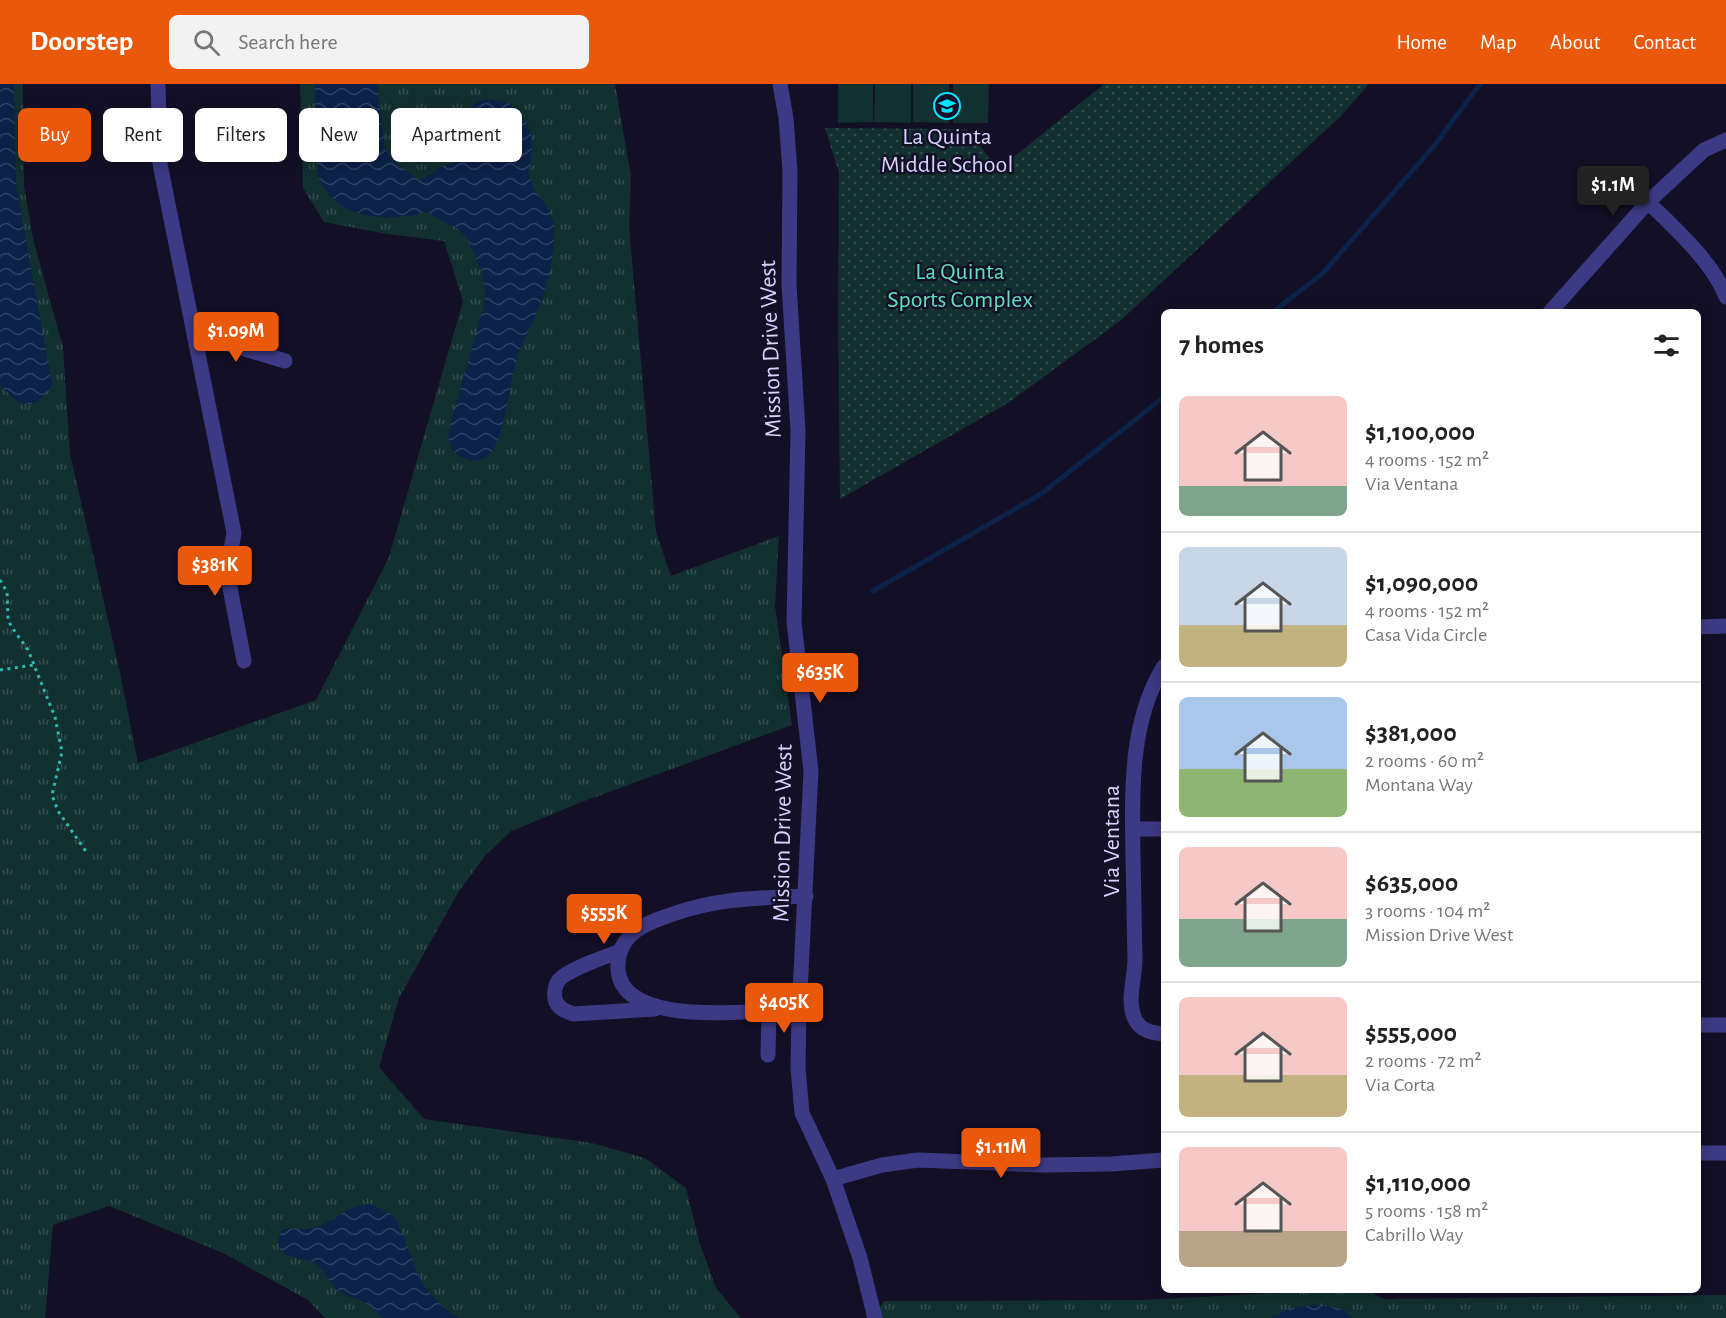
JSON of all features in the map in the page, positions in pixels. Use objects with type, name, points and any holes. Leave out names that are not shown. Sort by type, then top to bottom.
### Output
[{"type":"street","points":[[158,84],[160,164],[234,533],[227,572],[244,661]]},
{"type":"street","name":"Mission Drive West","points":[[780,84],[786,118],[790,171],[789,284],[798,431],[794,622],[811,771],[798,1034],[801,1113],[833,1179],[860,1258],[875,1318]]},
{"type":"street","points":[[1553,309],[1648,202],[1704,150],[1726,140]]},
{"type":"street","points":[[1648,202],[1694,248],[1723,289],[1726,297]]},
{"type":"street","points":[[195,334],[285,361]]},
{"type":"street","points":[[1701,627],[1726,626]]},
{"type":"street","name":"Via Ventana","points":[[1161,672],[1149,698],[1137,742],[1133,829],[1135,967],[1131,1004],[1140,1027],[1161,1033]]},
{"type":"street","points":[[1133,829],[1161,829]]},
{"type":"street","points":[[768,1055],[769,1011],[686,1012],[640,1001],[628,992],[619,973],[620,951],[637,930],[654,921],[688,909],[733,899],[806,896]]},
{"type":"street","points":[[620,951],[559,980],[555,989],[558,1005],[564,1011],[573,1014],[664,1008]]},
{"type":"street","points":[[1701,1025],[1726,1025]]},
{"type":"street","points":[[1701,1153],[1726,1153]]},
{"type":"street","points":[[833,1179],[882,1165],[918,1160],[1043,1165],[1161,1160]]},
{"type":"path","points":[[0,580],[7,592],[8,619],[28,650],[55,717],[62,752],[52,795],[58,811],[87,853]]},
{"type":"path","points":[[0,670],[34,665]]},
{"type":"green space","points":[[0,84],[23,84],[23,108],[18,108],[18,162],[24,162],[24,186],[33,239],[63,347],[70,454],[120,672],[138,763],[316,700],[389,557],[463,301],[444,241],[387,234],[324,222],[303,188],[302,162],[379,162],[379,108],[301,108],[300,84],[615,84],[631,176],[629,226],[656,532],[671,576],[779,536],[775,606],[792,725],[587,800],[511,831],[485,856],[459,891],[399,998],[379,1067],[424,1119],[592,1143],[645,1158],[686,1188],[699,1241],[716,1288],[741,1318],[325,1318],[308,1300],[221,1252],[109,1206],[53,1225],[45,1318],[0,1318]]},
{"type":"green space","points":[[838,84],[873,84],[873,122],[838,123]]},
{"type":"green space","points":[[875,84],[911,84],[911,123],[874,122]]},
{"type":"green space","points":[[913,84],[949,84],[949,123],[913,122]]},
{"type":"green space","points":[[953,84],[989,84],[988,123],[953,123]]},
{"type":"green space","name":"La Quinta Sports Complex","points":[[1104,84],[1369,84],[1342,115],[1120,321],[1008,403],[840,499],[839,173],[825,128],[966,129],[999,169]]},
{"type":"green space","points":[[1278,1293],[1373,1293],[1384,1299],[1726,1295],[1726,1318],[872,1318],[884,1301],[1142,1300]]},
{"type":"water","points":[[0,84],[14,84],[16,184],[52,385],[39,401],[32,404],[20,402],[0,385]]},
{"type":"water","points":[[315,84],[377,84],[385,149],[391,157],[391,162],[396,162],[420,181],[454,162],[522,162],[522,116],[526,123],[532,146],[529,173],[534,187],[553,219],[552,258],[543,297],[516,362],[497,442],[491,453],[483,458],[470,461],[457,454],[449,442],[451,422],[485,301],[481,269],[466,237],[457,228],[426,212],[410,216],[378,217],[347,209],[334,200],[324,188],[317,173],[317,162],[379,162],[379,108],[316,108]]},
{"type":"water","points":[[496,100],[515,108],[472,108],[482,101]]},
{"type":"water","points":[[370,1204],[390,1213],[395,1218],[425,1286],[445,1308],[460,1318],[382,1318],[369,1305],[339,1291],[322,1269],[314,1263],[289,1256],[279,1247],[282,1230],[314,1228],[355,1207]]},
{"type":"water","points":[[1312,1305],[1340,1309],[1353,1318],[1270,1318],[1288,1309]]},
{"type":"waterway","points":[[1277,309],[1323,273],[1434,146],[1480,84]]},
{"type":"waterway","points":[[873,591],[1041,494],[1161,399]]},
{"type":"place","name":"La Quinta Middle School","points":[[947,106]]}]
